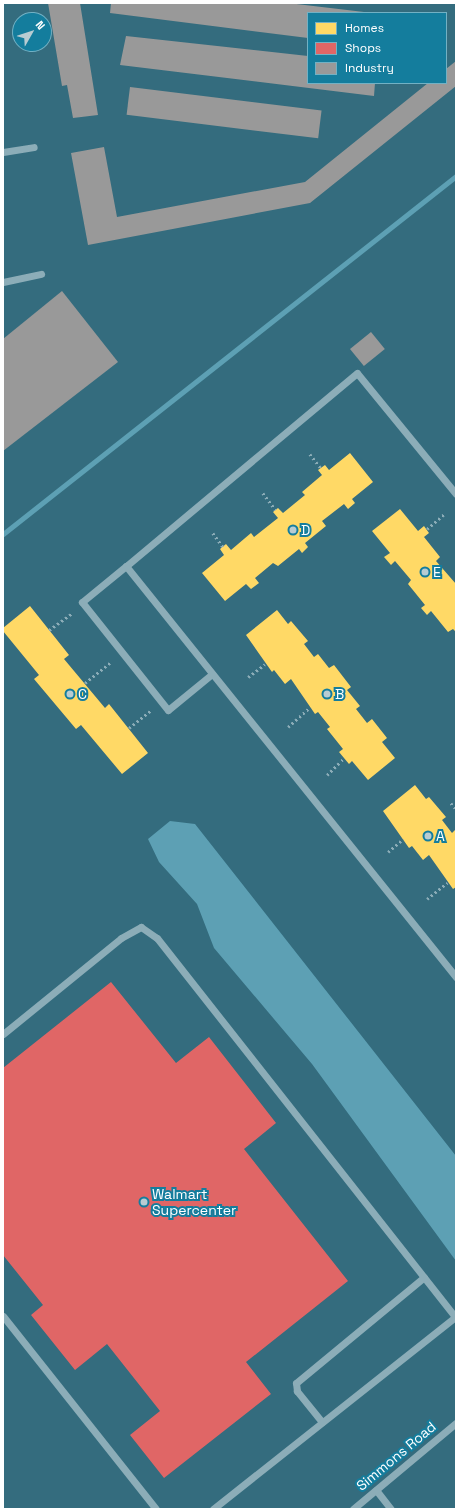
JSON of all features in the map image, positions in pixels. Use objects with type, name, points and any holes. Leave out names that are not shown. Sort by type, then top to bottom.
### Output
[{"type":"street","points":[[3,152],[34,147]]},
{"type":"street","points":[[3,282],[41,274]]},
{"type":"street","points":[[212,674],[168,710],[82,602],[357,373],[456,494]]},
{"type":"street","points":[[126,566],[456,977]]},
{"type":"street","points":[[3,1034],[121,938],[141,928],[157,938],[456,1317],[213,1509]]},
{"type":"street","points":[[322,1422],[297,1391],[296,1383],[424,1277]]},
{"type":"street","points":[[3,1316],[156,1509]]},
{"type":"street","name":"Simmons Road","points":[[353,1509],[456,1423]]},
{"type":"street","points":[[376,1490],[391,1509]]},
{"type":"path","points":[[310,454],[321,468]]},
{"type":"path","points":[[263,493],[276,510]]},
{"type":"path","points":[[427,529],[444,514]]},
{"type":"path","points":[[213,533],[223,547]]},
{"type":"path","points":[[49,630],[72,613]]},
{"type":"path","points":[[85,683],[111,662]]},
{"type":"path","points":[[248,677],[265,664]]},
{"type":"path","points":[[288,727],[310,707]]},
{"type":"path","points":[[129,728],[151,710]]},
{"type":"path","points":[[327,775],[344,758]]},
{"type":"path","points":[[452,803],[456,809]]},
{"type":"path","points":[[388,852],[403,839]]},
{"type":"path","points":[[427,899],[447,883]]},
{"type":"water","points":[[170,821],[195,824],[456,1156],[456,1261],[312,1064],[214,948],[197,904],[159,862],[148,839]]},
{"type":"building: Homes","name":"D","points":[[350,453],[373,482],[352,499],[355,503],[348,509],[344,504],[322,521],[326,526],[305,543],[308,547],[302,553],[299,549],[278,566],[273,563],[255,578],[259,583],[251,589],[246,584],[225,601],[202,573],[224,555],[220,549],[226,544],[231,550],[251,533],[254,537],[278,518],[273,512],[278,508],[283,513],[305,495],[302,492],[322,475],[318,470],[325,465],[329,470]]},
{"type":"building: Homes","name":"E","points":[[400,509],[418,531],[424,526],[429,533],[424,537],[440,557],[436,561],[456,584],[456,632],[453,629],[448,632],[431,611],[427,615],[421,608],[425,605],[408,584],[411,580],[395,561],[391,565],[384,557],[390,553],[372,531]]},
{"type":"building: Homes","name":"C","points":[[30,606],[69,655],[64,659],[105,708],[109,704],[148,753],[122,774],[81,725],[76,729],[34,679],[39,675],[3,631],[3,628]]},
{"type":"building: Homes","name":"B","points":[[277,610],[288,624],[291,621],[308,641],[304,644],[314,657],[318,654],[329,668],[334,665],[351,687],[347,690],[360,706],[356,709],[367,723],[372,719],[387,738],[382,742],[395,758],[368,780],[352,761],[349,764],[339,752],[343,749],[327,729],[330,727],[318,712],[315,714],[291,679],[285,684],[274,670],[272,672],[246,635]]},
{"type":"building: Homes","name":"A","points":[[415,785],[426,799],[429,797],[446,817],[442,820],[452,833],[456,829],[456,887],[453,889],[429,855],[423,860],[412,846],[409,848],[383,811]]},
{"type":"building: Shops","name":"Walmart Supercenter","points":[[111,982],[176,1063],[209,1037],[276,1123],[244,1149],[348,1281],[246,1362],[271,1394],[164,1478],[130,1435],[160,1411],[107,1344],[75,1370],[31,1315],[43,1305],[3,1255],[3,1068]]},
{"type":"building: Industry","points":[[48,3],[80,3],[98,115],[73,118],[67,85],[62,86],[52,27],[52,12],[50,12]]},
{"type":"building: Industry","points":[[111,3],[288,3],[364,12],[307,12],[307,38],[110,13]]},
{"type":"building: Industry","points":[[126,36],[307,56],[307,84],[375,84],[374,96],[120,65]]},
{"type":"building: Industry","points":[[456,61],[456,86],[310,203],[88,245],[71,153],[104,147],[117,217],[305,182],[427,84],[447,84],[447,68]]},
{"type":"building: Industry","points":[[130,87],[322,111],[318,138],[127,115]]},
{"type":"building: Industry","points":[[62,291],[118,362],[3,451],[3,339]]},
{"type":"building: Industry","points":[[371,332],[385,349],[364,366],[350,349]]},
{"type":"waterway","points":[[3,534],[456,176]]},
{"type":"place","name":"D","points":[[293,530]]},
{"type":"place","name":"E","points":[[425,572]]},
{"type":"place","name":"C","points":[[70,694]]},
{"type":"place","name":"B","points":[[327,694]]},
{"type":"place","name":"A","points":[[428,836]]},
{"type":"place","name":"Walmart Supercenter","points":[[144,1202]]}]
